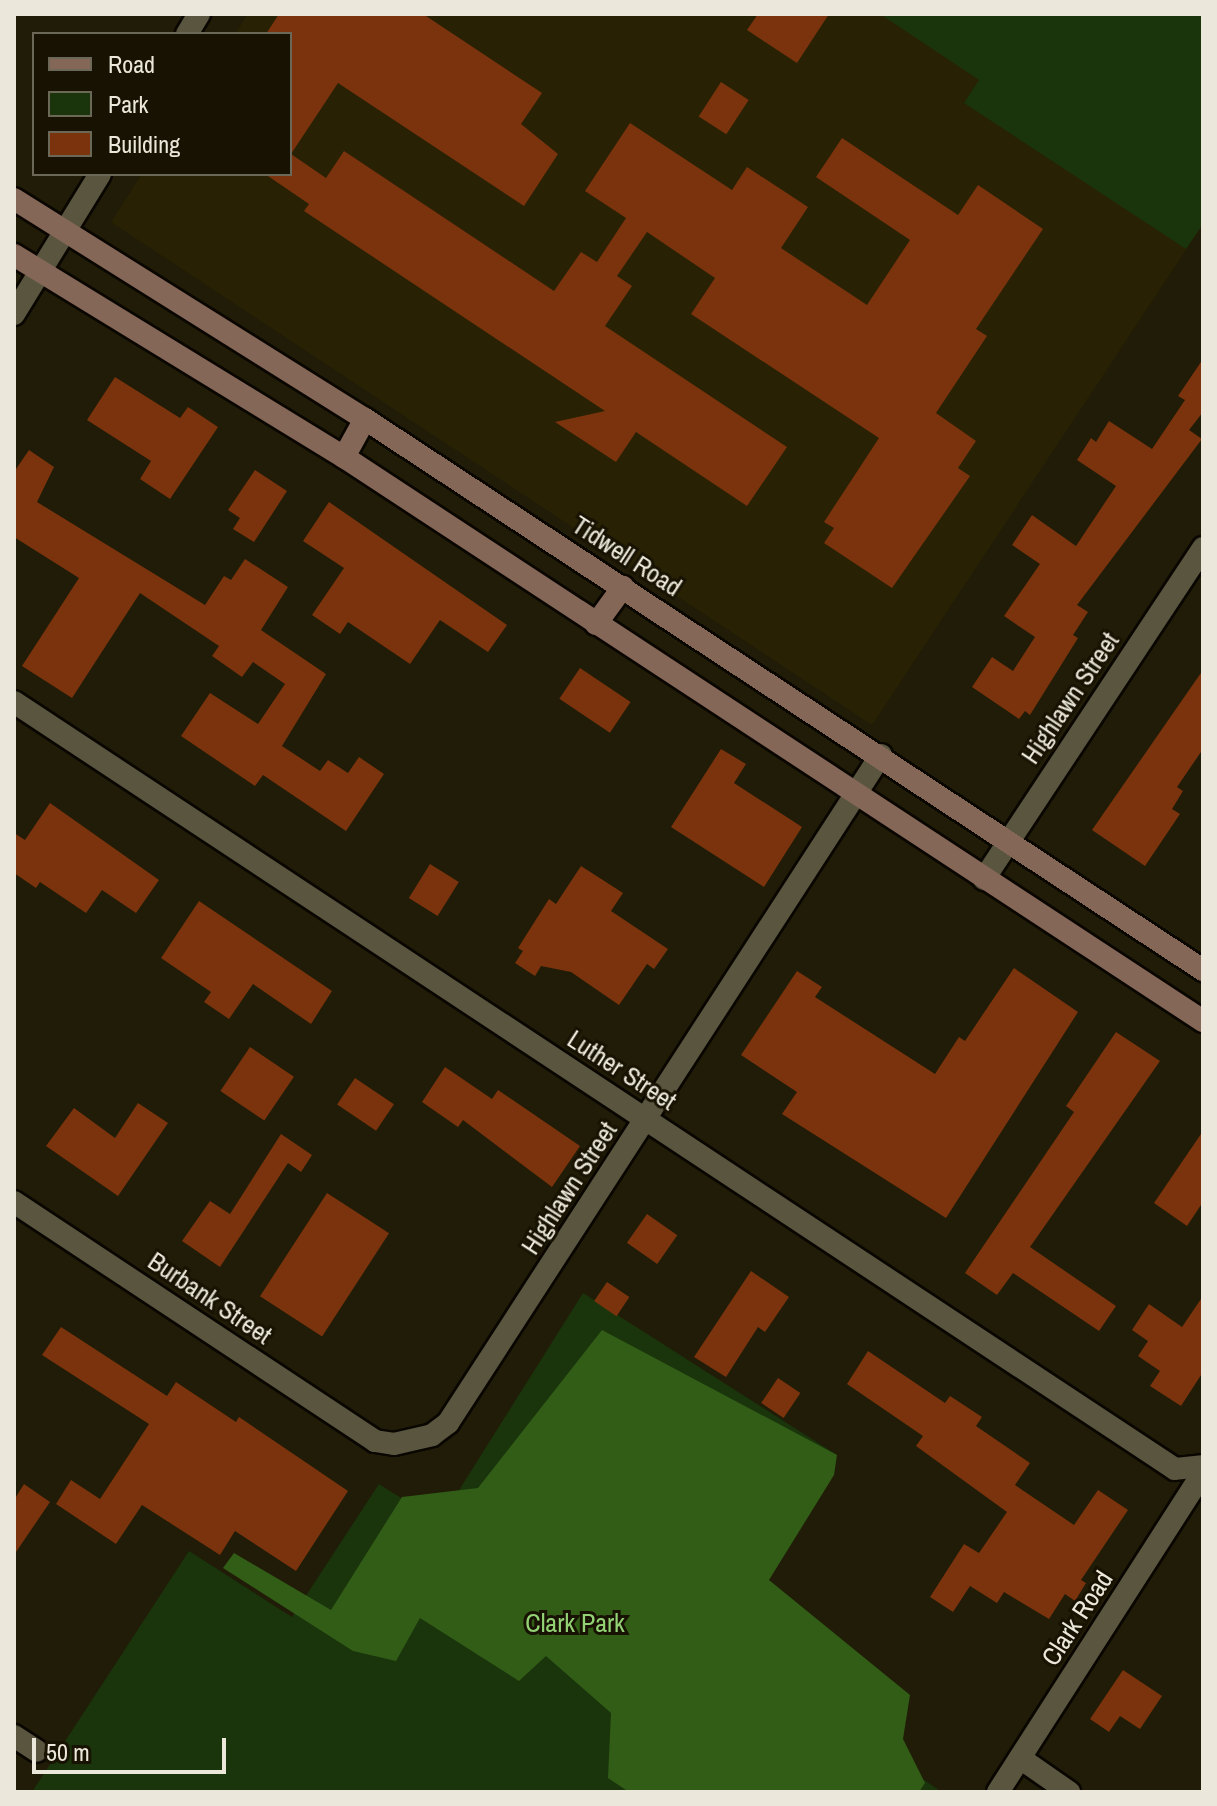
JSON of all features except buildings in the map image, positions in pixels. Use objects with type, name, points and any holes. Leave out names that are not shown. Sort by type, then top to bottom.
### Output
[{"type":"main road","name":"Tidwell Road","points":[[14,199],[365,419],[881,755],[1203,970]]},
{"type":"main road","points":[[14,255],[344,457],[1203,1021]]},
{"type":"main road","points":[[344,457],[365,419]]},
{"type":"main road","points":[[596,624],[623,587]]},
{"type":"street","points":[[188,32],[199,14]]},
{"type":"street","points":[[14,314],[99,176]]},
{"type":"street","name":"Highlawn Street","points":[[984,879],[1203,548]]},
{"type":"street","name":"Luther Street","points":[[14,702],[1175,1469],[1203,1466]]},
{"type":"street","name":"Highlawn Street","points":[[375,1441],[414,1442],[448,1423],[881,755]]},
{"type":"street","name":"Burbank Street","points":[[14,1202],[375,1441]]},
{"type":"street","name":"Clark Road","points":[[998,1792],[1203,1473]]},
{"type":"street","points":[[14,1736],[37,1751]]},
{"type":"street","points":[[1020,1758],[1069,1792]]},
{"type":"shaded area","points":[[248,14],[1203,14],[1203,224],[872,725],[111,222],[141,176],[292,176],[292,32],[236,32]]},
{"type":"green space","points":[[880,14],[1203,14],[1203,224],[1186,249],[964,103],[979,80]]},
{"type":"green space","name":"Clark Park","points":[[583,1293],[837,1455],[742,1598],[875,1747],[942,1792],[32,1792],[189,1551],[292,1617],[379,1484],[439,1522]]},
{"type":"green space","points":[[602,1330],[837,1455],[834,1475],[769,1580],[910,1695],[903,1739],[925,1783],[919,1792],[629,1792],[608,1778],[611,1713],[546,1656],[519,1681],[420,1618],[396,1661],[353,1651],[223,1568],[234,1553],[331,1610],[402,1497],[478,1488]]}]
